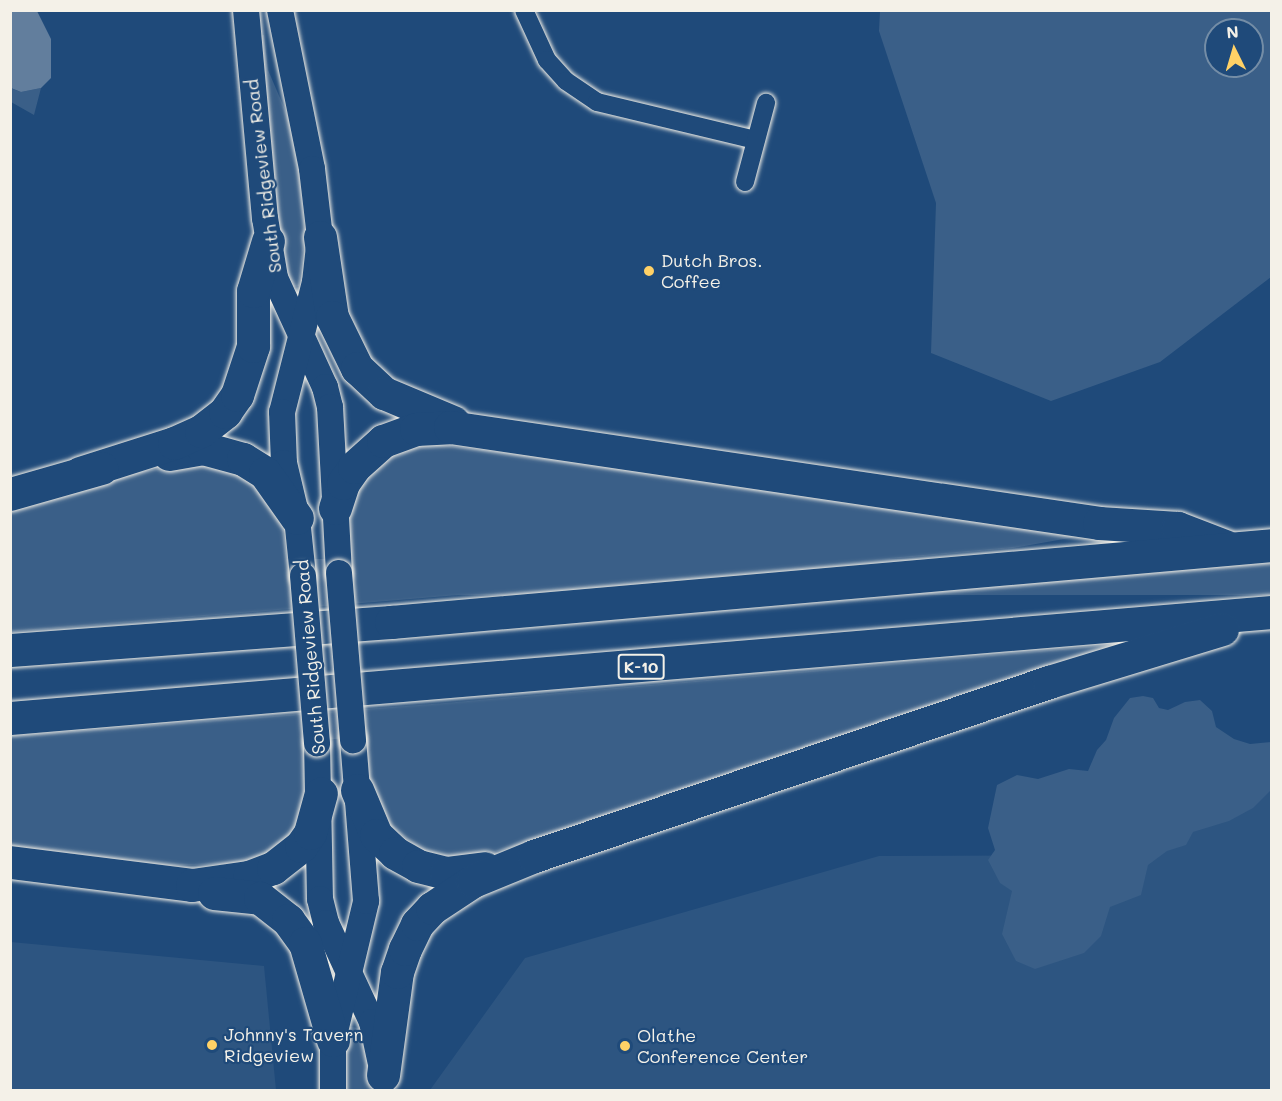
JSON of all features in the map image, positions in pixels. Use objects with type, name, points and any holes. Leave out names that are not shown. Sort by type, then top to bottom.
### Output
[{"type":"highway","points":[[320,237],[332,317],[357,368],[384,393],[414,407],[492,431]]},
{"type":"highway","points":[[10,494],[174,443],[201,431],[225,412],[237,395],[253,346],[253,291],[268,241]]},
{"type":"highway","points":[[335,508],[343,483],[369,451],[399,433],[450,427],[492,431],[1099,524],[1178,528],[1231,549]]},
{"type":"highway","points":[[80,472],[203,448],[222,452],[265,473],[297,518]]},
{"type":"highway","points":[[10,650],[402,621],[1272,545]]},
{"type":"highway","points":[[384,1083],[397,972],[417,924],[447,895],[534,856],[1120,659],[1272,613]]},
{"type":"highway","name":"K-10","points":[[10,718],[1272,613]]},
{"type":"highway","points":[[357,790],[376,835],[395,853],[418,866],[446,873],[534,856]]},
{"type":"highway","points":[[192,885],[249,877],[288,858],[310,833],[321,793]]},
{"type":"highway","points":[[10,862],[192,885],[213,892],[260,898],[288,920],[305,943],[333,1040]]},
{"type":"main road","name":"South Ridgeview Road","points":[[246,10],[268,241],[277,285],[325,387],[330,407],[339,573],[366,901],[333,1040],[333,1090]]},
{"type":"main road","name":"South Ridgeview Road","points":[[280,10],[312,169],[320,237],[315,282],[282,412],[281,438],[297,518],[318,743],[321,793],[317,859],[320,899],[349,976],[372,1022],[384,1083]]},
{"type":"street","points":[[524,10],[547,60],[566,81],[597,102],[636,114],[755,140]]},
{"type":"street","points":[[745,182],[766,103]]},
{"type":"shaded area","points":[[11,10],[37,11],[51,39],[51,78],[41,88],[21,92],[11,88]]},
{"type":"shaded area","points":[[880,11],[1271,11],[1271,277],[1160,362],[1051,401],[931,353],[936,203],[879,31]]},
{"type":"shaded area","points":[[264,35],[268,70],[289,119],[299,173],[305,233],[299,286],[293,287],[280,242],[259,36]]},
{"type":"shaded area","points":[[10,88],[21,92],[41,88],[34,115],[11,102]]},
{"type":"shaded area","points":[[431,444],[526,455],[1081,536],[1013,548],[11,632],[11,503],[104,478],[193,463],[239,473],[256,486],[282,523],[290,583],[355,577],[347,528],[356,495],[367,476],[393,454]]},
{"type":"shaded area","points":[[10,559],[1271,559],[1271,595],[10,595]]},
{"type":"shaded area","points":[[1108,645],[1111,652],[637,811],[484,855],[461,859],[421,850],[387,823],[370,783],[366,737],[304,741],[308,790],[298,827],[270,854],[235,864],[147,866],[11,848],[11,736],[445,703]]},
{"type":"shaded area","points":[[1143,696],[1153,698],[1159,708],[1168,710],[1185,702],[1200,700],[1212,711],[1216,727],[1234,739],[1250,744],[1271,742],[1271,790],[1253,808],[1229,821],[1193,832],[1186,845],[1167,851],[1148,865],[1141,895],[1110,907],[1101,936],[1084,953],[1035,969],[1016,961],[1002,934],[1012,891],[1000,883],[988,860],[995,850],[988,828],[997,785],[1017,775],[1038,779],[1069,769],[1088,771],[1097,750],[1106,740],[1114,718],[1130,698]]},
{"type":"shaded area","points":[[1271,764],[1271,1090],[430,1090],[525,958],[879,856],[1131,855]]},
{"type":"shaded area","points":[[11,942],[264,966],[276,1090],[11,1090]]},
{"type":"shaded area","points":[[349,1027],[360,1028],[368,1053],[372,1090],[346,1090],[345,1048]]},
{"type":"place","name":"Dutch Bros. Coffee","points":[[649,271]]},
{"type":"place","name":"Johnny's Tavern Ridgeview","points":[[212,1045]]},
{"type":"place","name":"Olathe Conference Center","points":[[625,1046]]}]
